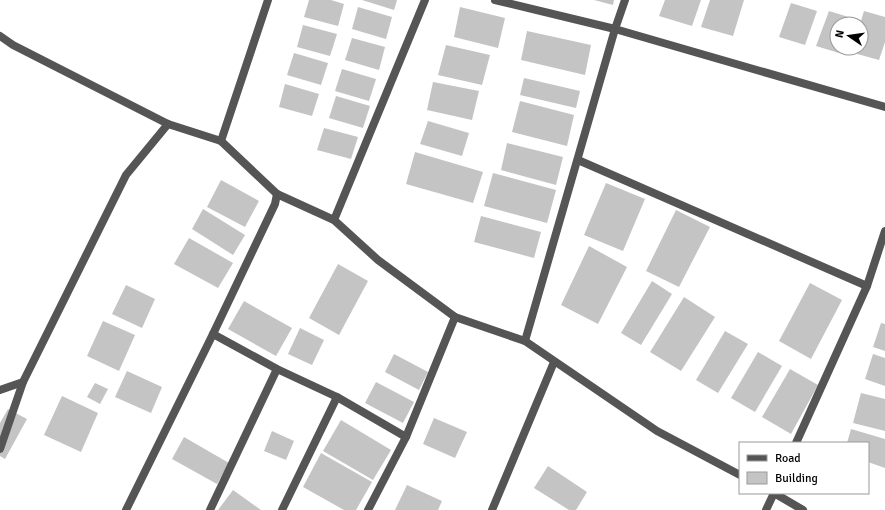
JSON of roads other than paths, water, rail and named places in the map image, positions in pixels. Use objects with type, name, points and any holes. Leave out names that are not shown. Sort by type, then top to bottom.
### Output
[{"type":"street","points":[[221,141],[268,0]]},
{"type":"street","points":[[334,220],[425,0]]},
{"type":"street","points":[[495,0],[615,29],[885,108]]},
{"type":"street","points":[[525,341],[615,29],[625,0]]},
{"type":"street","points":[[0,36],[13,45],[168,124],[221,141],[276,194],[334,220],[378,260],[455,317],[525,341],[657,431],[739,474]]},
{"type":"street","points":[[0,449],[23,382],[126,175],[168,124]]},
{"type":"street","points":[[578,160],[867,286]]},
{"type":"street","points":[[126,510],[275,204],[276,194]]},
{"type":"street","points":[[796,442],[867,286],[885,231]]},
{"type":"street","points":[[368,510],[406,437],[455,317]]},
{"type":"street","points":[[213,334],[277,369],[337,398],[406,437]]},
{"type":"street","points":[[492,510],[554,362]]},
{"type":"street","points":[[210,510],[277,369]]},
{"type":"street","points":[[0,390],[23,382]]},
{"type":"street","points":[[282,510],[337,398]]},
{"type":"street","points":[[766,510],[774,494]]},
{"type":"street","points":[[776,494],[803,510]]}]
